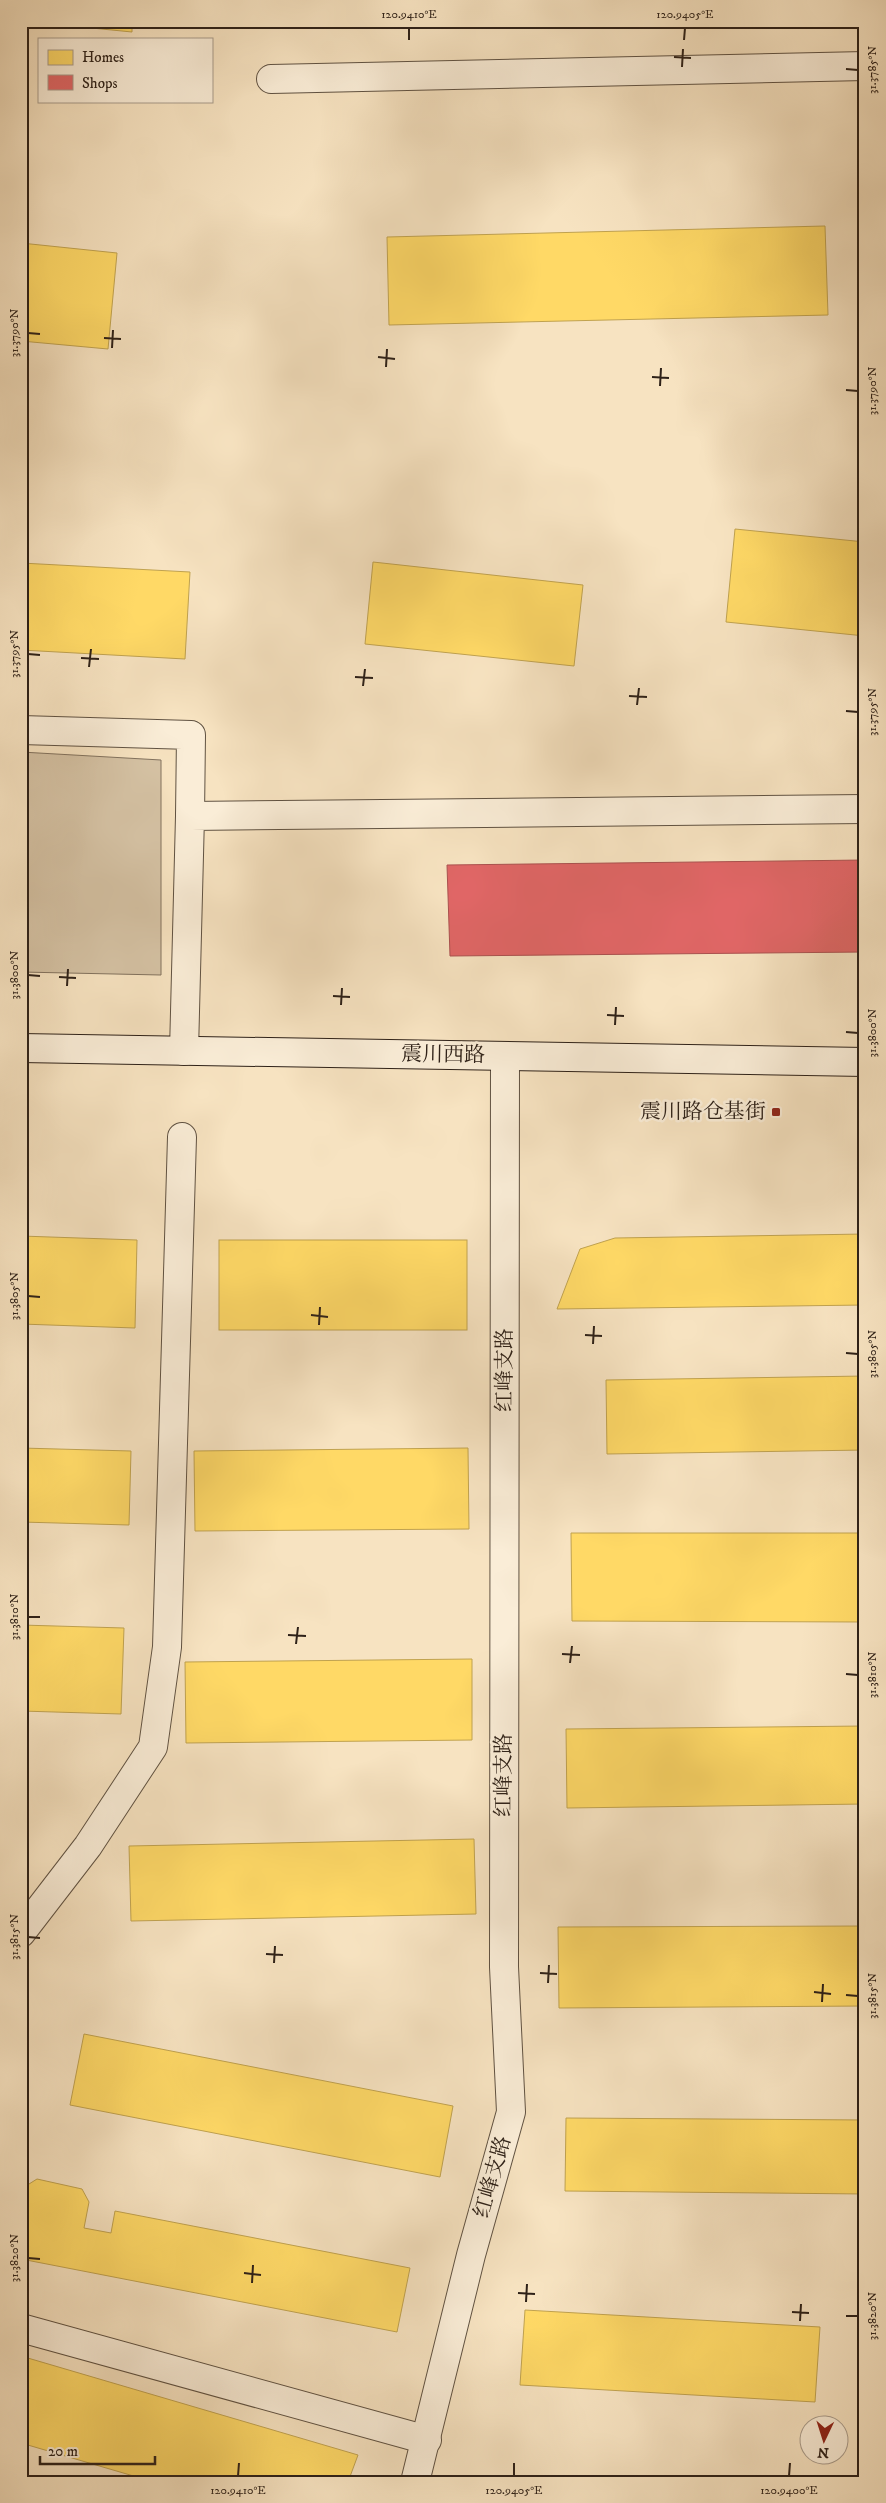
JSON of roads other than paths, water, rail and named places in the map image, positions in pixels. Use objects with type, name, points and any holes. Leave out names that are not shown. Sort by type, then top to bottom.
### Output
[{"type":"street","points":[[272,79],[865,66]]},
{"type":"street","points":[[21,730],[191,735],[184,1050]]},
{"type":"street","points":[[190,816],[865,809]]},
{"type":"street","name":"震川西路","points":[[21,1048],[865,1062]]},
{"type":"street","name":"红峰支路","points":[[415,2482],[427,2440],[471,2255],[511,2112],[504,1967],[506,1056]]},
{"type":"street","points":[[21,1933],[88,1846],[153,1747],[167,1647],[182,1137]]},
{"type":"street","points":[[21,2328],[427,2440]]},
{"type":"place","name":"震川路仓基街","points":[[776,1112]]}]
